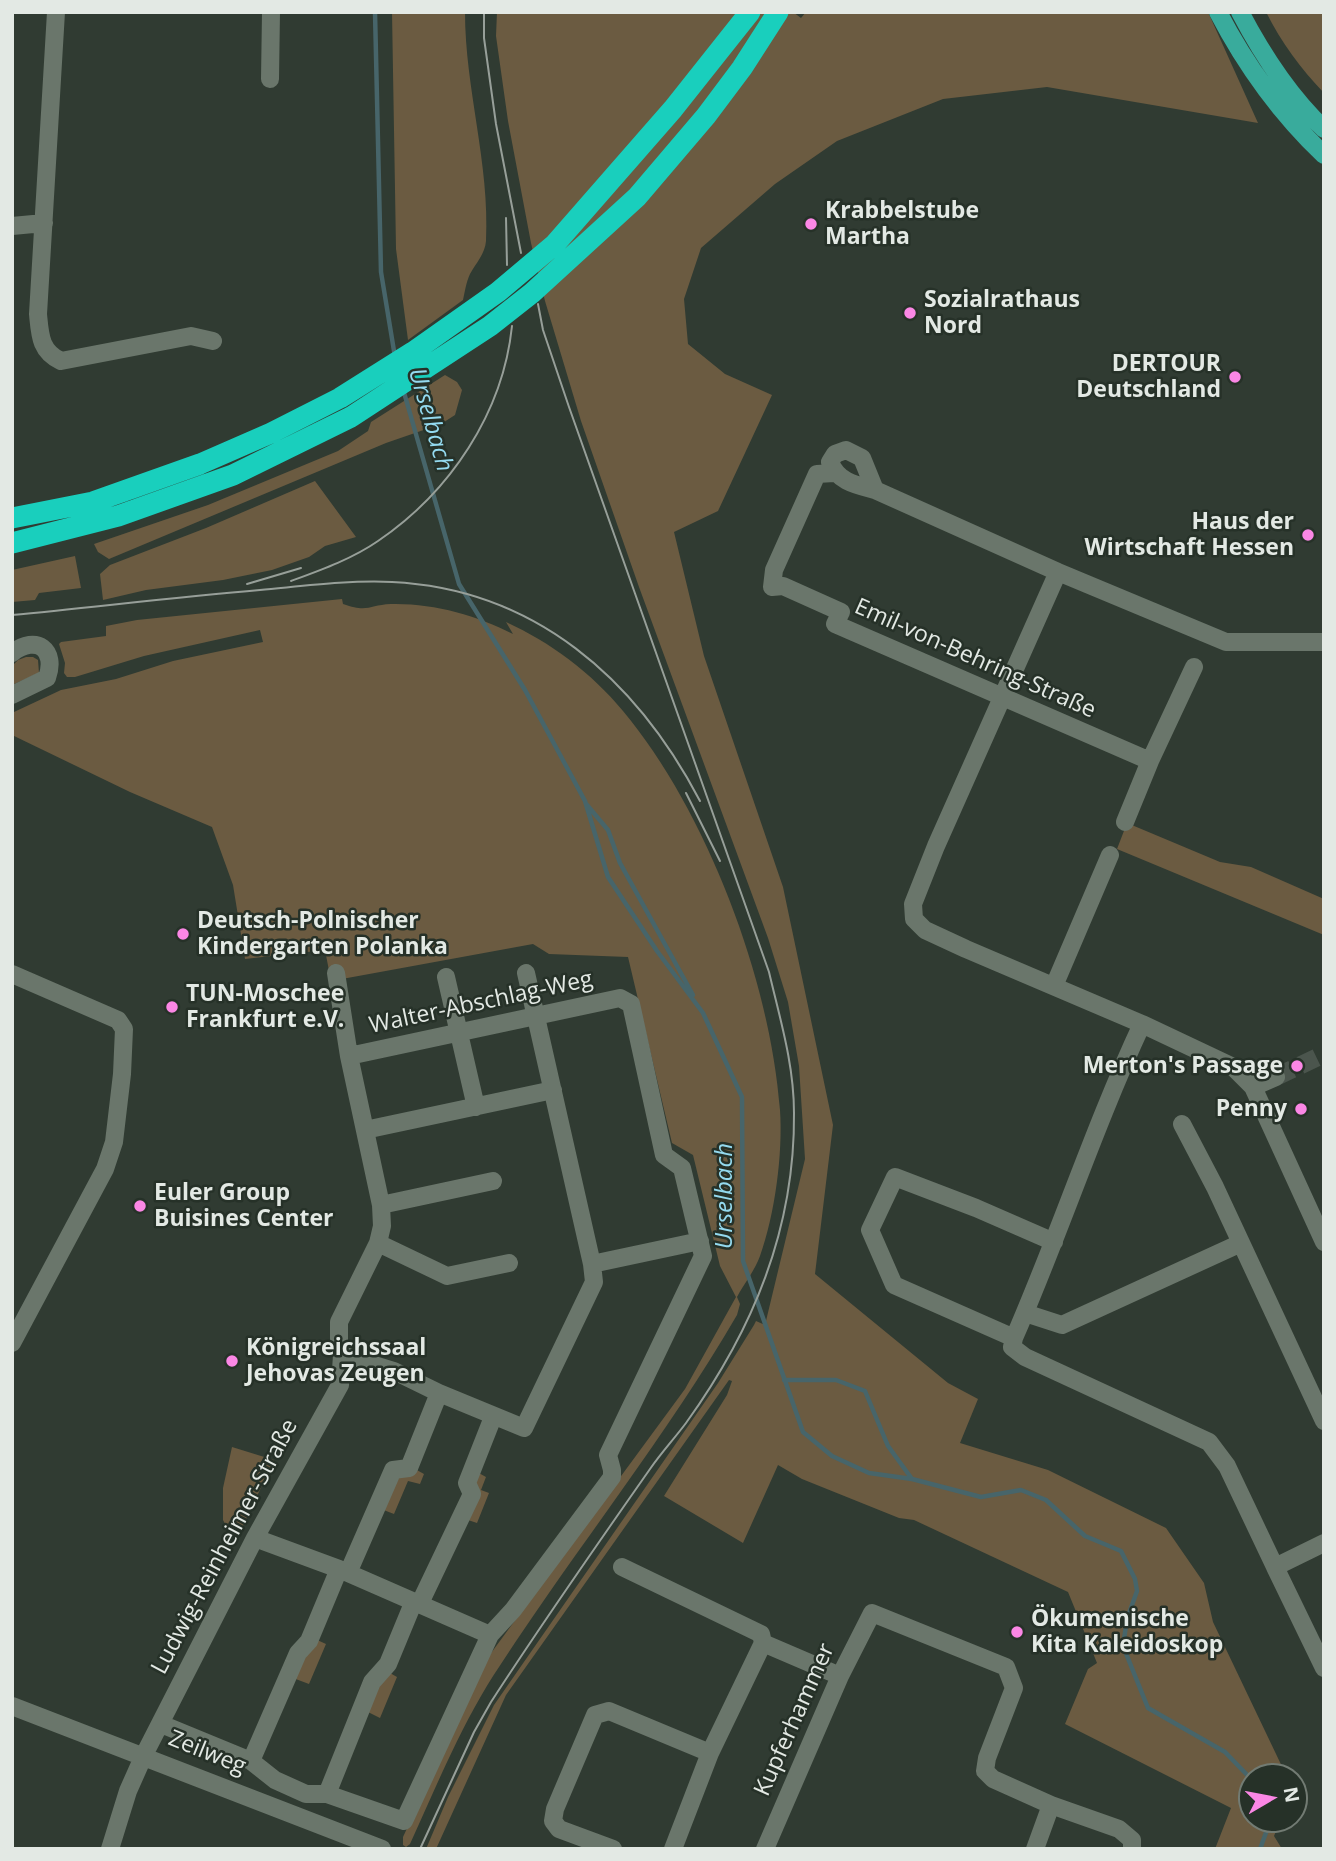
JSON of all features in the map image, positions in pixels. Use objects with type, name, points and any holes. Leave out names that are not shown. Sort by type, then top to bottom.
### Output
[{"type":"highway","points":[[673,108],[734,12]]},
{"type":"highway","points":[[12,518],[93,502],[200,464],[341,398],[413,352],[498,292],[555,244],[673,108],[750,12]]},
{"type":"highway","points":[[12,543],[118,516],[233,475],[351,417],[490,326],[532,293],[637,197],[706,116],[778,14]]},
{"type":"main road","points":[[1218,12],[1237,49],[1302,133],[1324,155]]},
{"type":"main road","points":[[1240,12],[1257,44],[1305,111],[1324,129]]},
{"type":"street","points":[[56,12],[38,313],[41,342],[50,356],[61,361],[191,336],[213,341]]},
{"type":"street","points":[[270,79],[271,12]]},
{"type":"street","points":[[12,226],[44,223]]},
{"type":"street","name":"Emil-von-Behring-Straße","points":[[875,489],[862,458],[846,450],[835,454],[830,462],[834,473],[817,474],[774,570],[772,587],[783,586],[841,612],[835,624],[1150,761]]},
{"type":"street","points":[[834,473],[850,484],[875,489],[1058,572],[1226,642],[1324,642]]},
{"type":"street","points":[[1058,572],[913,904],[914,919],[925,930],[1225,1061],[1253,1087],[1324,1242]]},
{"type":"street","points":[[12,653],[19,647],[32,645],[44,648],[50,657],[51,667],[47,678],[12,695]]},
{"type":"street","points":[[1125,822],[1150,761],[1195,667]]},
{"type":"street","points":[[1054,986],[1110,855]]},
{"type":"street","name":"Ludwig-Reinheimer-Straße","points":[[115,1848],[128,1791],[144,1755],[255,1538],[340,1385],[342,1355],[339,1346],[339,1322],[378,1243],[382,1226],[381,1205],[349,1056],[336,972]]},
{"type":"street","points":[[12,974],[118,1020],[124,1029],[122,1074],[112,1150],[105,1169],[18,1320],[12,1343]]},
{"type":"street","points":[[342,1355],[394,1371],[493,1417],[524,1428],[594,1282],[526,974]]},
{"type":"street","points":[[446,976],[476,1107]]},
{"type":"street","name":"Walter-Abschlag-Weg","points":[[349,1056],[620,999],[631,1004],[664,1156],[682,1168],[700,1241],[703,1256],[608,1455],[612,1477],[513,1610],[490,1635]]},
{"type":"street","points":[[1142,1024],[1012,1347],[1025,1357],[1209,1442],[1227,1466],[1324,1668]]},
{"type":"street","points":[[1253,1087],[1276,1077]]},
{"type":"street","points":[[365,1130],[553,1090]]},
{"type":"street","points":[[1182,1124],[1324,1421]]},
{"type":"street","points":[[1014,1338],[894,1285],[870,1230],[895,1177],[1055,1242]]},
{"type":"street","points":[[381,1205],[493,1181]]},
{"type":"street","points":[[592,1264],[700,1241]]},
{"type":"street","points":[[378,1243],[447,1276],[509,1263]]},
{"type":"street","points":[[1025,1313],[1062,1325],[1241,1243]]},
{"type":"street","points":[[251,1761],[299,1653],[309,1640],[393,1470],[409,1468],[439,1393]]},
{"type":"street","points":[[327,1794],[372,1682],[388,1664],[472,1494],[467,1483],[493,1417]]},
{"type":"street","points":[[161,1724],[251,1761],[275,1780],[306,1794],[327,1794],[404,1821],[490,1635],[343,1571],[255,1538]]},
{"type":"street","points":[[1275,1567],[1324,1543]]},
{"type":"street","points":[[622,1567],[761,1634],[763,1643],[710,1753],[673,1849]]},
{"type":"street","name":"Kupferhammer","points":[[765,1849],[840,1676],[872,1613],[1006,1667],[1014,1688],[986,1758],[985,1771],[993,1779],[1051,1805]]},
{"type":"street","points":[[763,1643],[840,1676]]},
{"type":"street","name":"Zeilweg","points":[[12,1706],[382,1849]]},
{"type":"street","points":[[613,1849],[559,1829],[554,1821],[555,1809],[595,1715],[609,1711],[710,1753]]},
{"type":"street","points":[[1035,1849],[1051,1805],[1119,1829],[1132,1840],[1132,1849]]},
{"type":"shaded area","points":[[392,12],[465,12],[486,212],[485,246],[469,277],[463,300],[408,340],[396,249]]},
{"type":"shaded area","points":[[497,12],[793,12],[801,18],[806,12],[1208,12],[1258,123],[1047,87],[943,99],[837,141],[775,184],[701,248],[684,299],[688,344],[725,374],[772,395],[718,511],[674,532],[704,656],[783,887],[833,1125],[815,1274],[948,1383],[978,1399],[960,1443],[1048,1470],[1166,1528],[1204,1583],[1213,1622],[1280,1763],[1238,1763],[1238,1833],[1275,1833],[1274,1836],[1282,1849],[1215,1849],[1231,1808],[1065,1724],[1088,1669],[1097,1663],[1068,1592],[914,1520],[899,1518],[802,1479],[778,1465],[743,1543],[664,1496],[727,1395],[732,1381],[729,1380],[506,1695],[436,1849],[426,1849],[448,1797],[494,1705],[718,1383],[756,1321],[765,1325],[805,1159],[799,1066],[788,1002],[768,938],[581,421],[545,301],[531,243],[508,121],[496,36]]},
{"type":"shaded area","points":[[1266,12],[1324,12],[1324,93],[1292,55]]},
{"type":"shaded area","points":[[445,375],[457,382],[462,390],[455,415],[441,424],[386,443],[109,559],[98,552],[94,544],[208,505],[338,451],[368,431],[371,422]]},
{"type":"shaded area","points":[[315,481],[356,537],[325,546],[309,557],[272,570],[223,580],[146,590],[103,600],[100,574],[110,565],[206,528]]},
{"type":"shaded area","points":[[75,556],[81,588],[39,593],[35,600],[12,602],[12,570]]},
{"type":"shaded area","points":[[342,599],[343,604],[358,608],[407,604],[438,608],[484,621],[513,634],[506,622],[538,639],[584,671],[623,711],[653,751],[681,797],[707,847],[729,899],[763,1007],[774,1060],[781,1127],[779,1164],[770,1222],[758,1261],[737,1297],[740,1304],[737,1315],[681,1404],[487,1685],[452,1752],[410,1844],[406,1847],[403,1845],[403,1837],[483,1664],[685,1389],[736,1297],[720,1266],[693,1155],[672,1143],[628,957],[549,954],[533,944],[331,981],[325,950],[245,959],[233,885],[212,827],[130,792],[12,735],[14,712],[61,690],[116,679],[173,661],[263,642],[260,630],[144,656],[75,677],[67,677],[59,644],[61,642],[106,636],[106,626],[137,620]]},
{"type":"shaded area","points":[[26,657],[38,660],[39,673],[12,685],[12,666]]},
{"type":"shaded area","points":[[1127,823],[1220,862],[1251,867],[1324,899],[1324,935],[1117,849]]},
{"type":"shaded area","points":[[232,1447],[274,1460],[235,1543],[223,1520],[223,1488]]},
{"type":"shaded area","points":[[415,1469],[424,1474],[420,1484],[408,1481],[394,1514],[381,1509],[395,1472]]},
{"type":"shaded area","points":[[477,1472],[486,1477],[481,1490],[489,1493],[477,1523],[465,1519]]},
{"type":"shaded area","points":[[315,1639],[326,1644],[309,1684],[293,1678]]},
{"type":"shaded area","points":[[390,1673],[397,1677],[380,1718],[368,1712],[378,1682]]},
{"type":"waterway","name":"Urselbach","points":[[375,12],[381,272],[395,357]]},
{"type":"waterway","name":"Urselbach","points":[[403,389],[459,584],[525,690],[585,801],[608,877],[657,951],[703,1013],[742,1097],[743,1261],[803,1432],[832,1456],[869,1473],[912,1479],[981,1497],[1021,1490],[1046,1500],[1085,1536],[1121,1551],[1135,1579],[1137,1591],[1127,1619],[1123,1646],[1148,1708],[1225,1752],[1238,1765]]},
{"type":"waterway","name":"Urselbach","points":[[587,805],[608,830],[620,863],[693,995]]},
{"type":"waterway","name":"Urselbach","points":[[784,1380],[836,1380],[865,1391],[888,1446],[912,1479]]},
{"type":"waterway","name":"Urselbach","points":[[1260,1849],[1266,1833]]},
{"type":"tunnel","points":[[1276,1077],[1324,1054]]},
{"type":"tram line","points":[[484,12],[484,38],[496,124],[521,253]]},
{"type":"tram line","points":[[506,218],[507,265]]},
{"type":"tram line","points":[[420,1849],[474,1732],[491,1702],[654,1463],[686,1423],[731,1352],[766,1277],[787,1197],[792,1156],[792,1077],[769,972],[569,407],[543,330],[538,304]]},
{"type":"tram line","points":[[291,581],[347,559],[378,541],[428,499],[450,474],[485,419],[507,358],[512,326]]},
{"type":"tram line","points":[[247,584],[301,568]]},
{"type":"tram line","points":[[12,615],[342,583],[392,582],[444,588],[491,602],[535,622],[576,648],[612,680],[645,716],[700,801]]},
{"type":"tram line","points":[[686,793],[720,861]]},
{"type":"place","name":"Krabbelstube Martha","points":[[811,224]]},
{"type":"place","name":"Sozialrathaus Nord","points":[[910,313]]},
{"type":"place","name":"DERTOUR Deutschland","points":[[1235,377]]},
{"type":"place","name":"Haus der Wirtschaft Hessen","points":[[1308,535]]},
{"type":"place","name":"Deutsch-Polnischer Kindergarten Polanka","points":[[183,934]]},
{"type":"place","name":"TUN-Moschee Frankfurt e.V.","points":[[172,1007]]},
{"type":"place","name":"Merton's Passage","points":[[1297,1066]]},
{"type":"place","name":"Penny","points":[[1301,1109]]},
{"type":"place","name":"Euler Group Buisines Center","points":[[140,1206]]},
{"type":"place","name":"Königreichssaal Jehovas Zeugen","points":[[232,1361]]},
{"type":"place","name":"Ökumenische Kita Kaleidoskop","points":[[1017,1632]]}]
